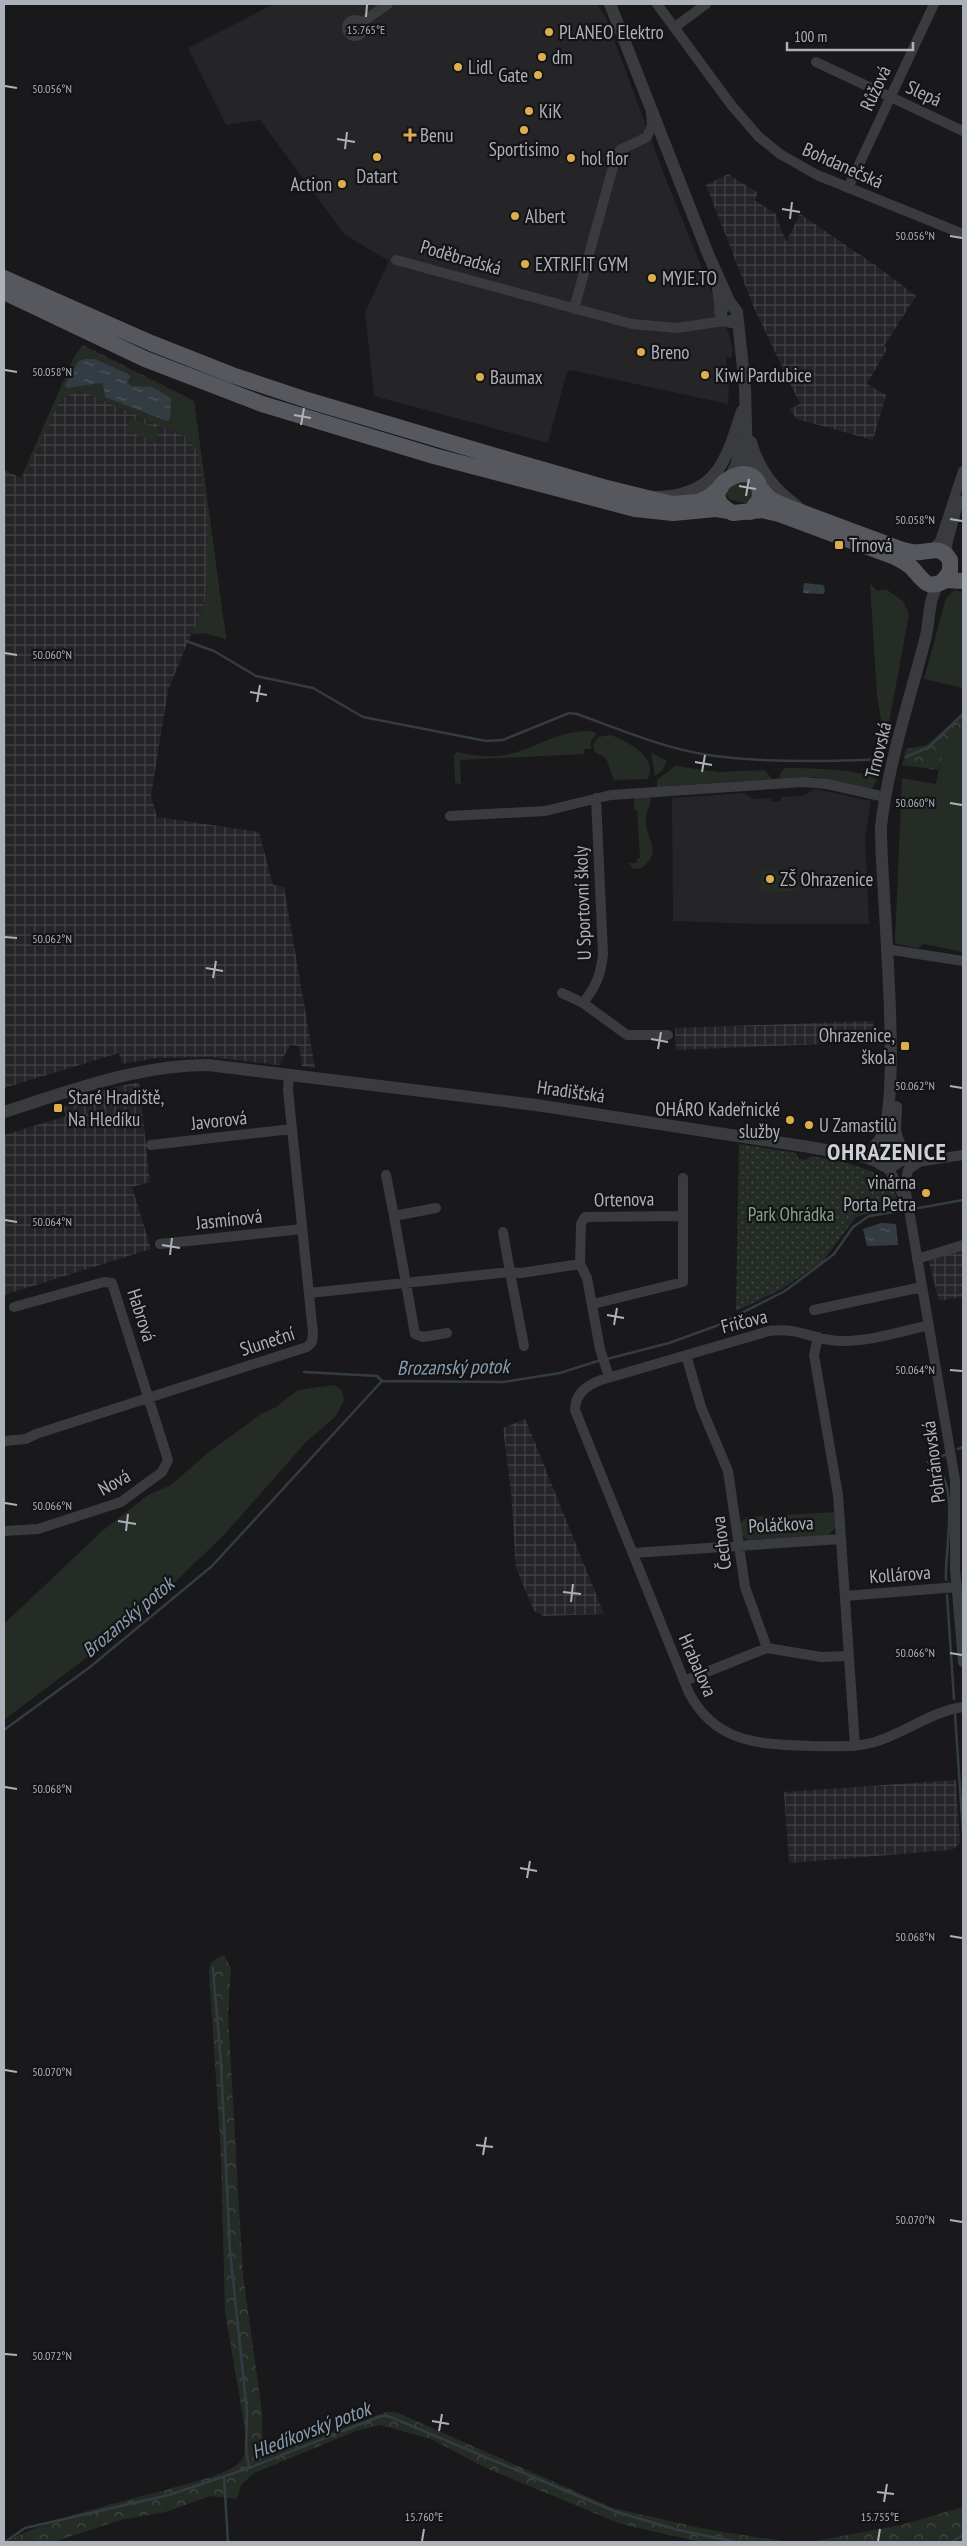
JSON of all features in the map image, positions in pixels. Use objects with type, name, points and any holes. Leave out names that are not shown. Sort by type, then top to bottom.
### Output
[{"type":"main road","points":[[4,278],[151,343],[249,381],[349,413],[633,495],[663,502],[686,504],[704,500],[726,481],[740,474],[756,483],[776,503],[900,549],[941,551],[963,575]]},
{"type":"main road","points":[[4,292],[183,375],[262,404],[343,430],[635,509],[673,513],[716,509],[737,514],[770,511],[895,557],[932,580],[963,581]]},
{"type":"main road","points":[[726,481],[720,500],[729,512]]},
{"type":"main road","points":[[750,512],[759,500],[756,483]]},
{"type":"main road","points":[[927,551],[916,564],[932,580]]},
{"type":"main road","points":[[932,580],[950,572],[949,560]]},
{"type":"street","points":[[361,24],[388,4]]},
{"type":"street","points":[[610,4],[700,234],[742,357],[753,447],[767,479],[787,499],[822,520]]},
{"type":"street","name":"Bohdanečská","points":[[657,4],[732,106],[759,137],[793,163],[848,188],[963,234]]},
{"type":"street","points":[[675,27],[706,4]]},
{"type":"street","name":"Růžová","points":[[848,188],[934,4]]},
{"type":"street","name":"Slepá","points":[[816,62],[963,131]]},
{"type":"street","points":[[574,308],[616,156],[620,150],[644,140],[651,131],[652,122],[648,100]]},
{"type":"street","name":"Poděbradská","points":[[396,260],[641,326],[688,326],[727,315]]},
{"type":"street","points":[[633,495],[673,496],[696,489],[709,481],[728,456],[746,402]]},
{"type":"street","points":[[726,481],[738,459],[746,402]]},
{"type":"street","points":[[746,402],[747,461],[756,483]]},
{"type":"street","points":[[927,551],[940,541],[963,473]]},
{"type":"street","points":[[949,560],[947,545],[958,508],[963,473]]},
{"type":"street","name":"Trnovská","points":[[899,1145],[895,1133],[896,1100],[891,1058],[880,836],[885,797],[927,630],[932,580]]},
{"type":"street","points":[[450,816],[545,811],[596,798],[803,782],[827,784],[885,797]]},
{"type":"street","name":"U Sportovní školy","points":[[583,1003],[597,984],[603,954],[596,798]]},
{"type":"street","points":[[886,949],[963,961]]},
{"type":"street","points":[[562,992],[583,1003],[627,1035],[668,1035]]},
{"type":"street","name":"Trnovská","points":[[878,1142],[886,1123],[891,1058]]},
{"type":"street","name":"Hradišťská","points":[[4,1112],[89,1085],[141,1072],[191,1065],[234,1067],[536,1105],[809,1147],[865,1157],[880,1163]]},
{"type":"street","name":"Sluneční","points":[[4,1441],[26,1439],[36,1434],[310,1345],[313,1333],[288,1074]]},
{"type":"street","name":"Javorová","points":[[151,1145],[292,1129]]},
{"type":"street","points":[[942,1157],[916,1155],[891,1139],[878,1142],[874,1154],[880,1163],[889,1166],[897,1162],[921,1161],[963,1155]]},
{"type":"street","name":"Hradišťská","points":[[809,1147],[848,1150],[866,1148],[878,1142]]},
{"type":"street","points":[[897,1162],[901,1155],[899,1145]]},
{"type":"street","name":"Pohránovská","points":[[906,1199],[906,1174],[910,1168],[921,1161]]},
{"type":"street","name":"Pohránovská","points":[[897,1162],[906,1199],[960,1493],[957,1587],[963,1662]]},
{"type":"street","name":"Pohránovská","points":[[880,1163],[894,1178],[906,1199]]},
{"type":"street","points":[[386,1175],[417,1336],[447,1333]]},
{"type":"street","points":[[593,1304],[683,1282],[681,1216],[683,1178]]},
{"type":"street","points":[[394,1216],[436,1208]]},
{"type":"street","name":"Ortenova","points":[[609,1377],[600,1349],[593,1304],[580,1264],[581,1224],[585,1217],[681,1216]]},
{"type":"street","name":"Jasmínová","points":[[160,1244],[302,1229]]},
{"type":"street","points":[[502,1232],[524,1346]]},
{"type":"street","points":[[917,1259],[963,1245]]},
{"type":"street","points":[[309,1293],[406,1281],[510,1272],[521,1273],[580,1264]]},
{"type":"street","name":"Habrová","points":[[14,1307],[104,1282],[112,1283],[150,1398]]},
{"type":"street","points":[[814,1310],[922,1286]]},
{"type":"street","name":"Fričova","points":[[577,1400],[589,1385],[609,1377],[784,1329],[802,1332],[818,1338],[852,1341],[880,1337],[929,1325]]},
{"type":"street","name":"Poláčkova","points":[[818,1338],[814,1355],[837,1485],[856,1746]]},
{"type":"street","name":"Čechova","points":[[686,1355],[701,1407],[728,1471],[745,1587],[766,1648]]},
{"type":"street","name":"Nová","points":[[4,1531],[38,1529],[121,1502],[162,1472],[168,1460],[150,1398]]},
{"type":"street","name":"Hrabalova","points":[[577,1400],[576,1414],[684,1681],[694,1701],[704,1715],[720,1729],[738,1738],[774,1744],[856,1746],[884,1739],[946,1710],[963,1707]]},
{"type":"street","name":"Poláčkova","points":[[632,1553],[738,1544],[841,1539]]},
{"type":"street","name":"Kollárova","points":[[845,1596],[957,1587]]},
{"type":"street","points":[[684,1681],[766,1648],[821,1657],[849,1656]]},
{"type":"shaded area","points":[[274,4],[597,4],[606,18],[667,182],[729,334],[733,351],[731,358],[726,357],[729,389],[728,404],[571,370],[567,372],[548,443],[374,396],[365,312],[389,261],[345,235],[260,120],[226,125],[188,48]]},
{"type":"shaded area","points":[[728,174],[758,193],[754,200],[775,213],[786,242],[800,214],[878,267],[916,296],[884,346],[887,349],[867,384],[886,395],[873,440],[797,419],[789,409],[800,404],[754,308],[706,185]]},
{"type":"shaded area","points":[[83,345],[194,401],[226,639],[205,633],[191,634],[168,691],[151,796],[157,817],[259,832],[273,885],[284,887],[315,1068],[302,1066],[299,1046],[290,1045],[279,1065],[210,1057],[157,1058],[122,1064],[119,1053],[4,1088],[4,470],[21,478],[74,358]]},
{"type":"shaded area","name":"ZŠ Ohrazenice","points":[[815,789],[871,801],[865,837],[869,924],[761,924],[673,921],[672,798],[744,793],[753,799],[771,798],[772,802],[781,801],[781,797],[803,796]]},
{"type":"shaded area","points":[[873,1021],[874,1031],[849,1032],[848,1043],[676,1050],[675,1028]]},
{"type":"shaded area","points":[[139,1082],[150,1182],[132,1187],[151,1249],[4,1295],[4,1135],[66,1116],[63,1107],[73,1104],[79,1098],[102,1090]]},
{"type":"shaded area","points":[[963,1249],[963,1297],[939,1301],[928,1259]]},
{"type":"shaded area","points":[[525,1419],[604,1614],[544,1616],[534,1611],[516,1568],[511,1492],[503,1428]]},
{"type":"shaded area","points":[[956,1780],[960,1843],[952,1850],[789,1863],[784,1792]]},
{"type":"green space","points":[[82,346],[194,401],[226,639],[205,633],[192,634],[205,601],[208,524],[199,457],[195,448],[186,437],[85,393],[77,393],[68,396],[59,403],[26,473],[22,476],[73,359]]},
{"type":"green space","points":[[132,418],[160,430],[155,443],[126,430]]},
{"type":"green space","points":[[744,480],[752,487],[750,504],[731,500],[725,494],[727,487]]},
{"type":"green space","points":[[870,584],[878,591],[886,589],[903,601],[909,614],[885,745],[877,695]]},
{"type":"green space","points":[[954,590],[963,592],[963,688],[924,679],[946,598]]},
{"type":"green space","points":[[963,713],[963,739],[949,747],[941,760],[938,770],[902,765],[906,749],[927,745]]},
{"type":"green space","points":[[595,732],[596,735],[591,741],[591,749],[584,749],[584,754],[460,760],[461,784],[455,783],[454,755],[457,752],[499,756],[526,749],[565,734]]},
{"type":"green space","points":[[611,735],[640,751],[649,763],[648,779],[614,780],[606,758],[595,752],[593,745],[598,737]]},
{"type":"green space","points":[[963,739],[963,952],[924,944],[917,948],[895,943],[902,778],[936,784],[940,763],[946,751],[950,746]]},
{"type":"green space","points":[[651,753],[667,761],[662,771],[655,776]]},
{"type":"green space","points":[[675,766],[719,772],[765,770],[772,779],[669,786],[657,789],[657,780]]},
{"type":"green space","points":[[785,768],[848,771],[871,776],[877,780],[872,789],[815,777],[779,778]]},
{"type":"green space","points":[[651,797],[646,827],[652,845],[652,855],[642,868],[633,869],[629,863],[637,863],[637,858],[640,858],[637,810],[634,810],[634,798]]},
{"type":"green space","points":[[796,870],[797,891],[761,892],[760,871]]},
{"type":"green space","name":"Park Ohrádka","points":[[739,1144],[796,1153],[799,1159],[806,1160],[811,1156],[868,1170],[887,1182],[894,1190],[897,1206],[856,1217],[822,1262],[780,1290],[736,1311]]},
{"type":"green space","points":[[334,1385],[342,1390],[344,1400],[336,1416],[306,1442],[224,1535],[130,1625],[4,1720],[4,1624],[102,1531],[148,1495],[171,1485],[210,1451],[298,1390]]},
{"type":"green space","points":[[836,1512],[836,1527],[827,1536],[748,1540],[742,1536],[740,1523],[747,1517]]},
{"type":"green space","points":[[772,1519],[778,1519],[782,1522],[780,1527],[782,1532],[776,1536],[769,1534],[766,1529],[766,1524]]},
{"type":"green space","points":[[224,1955],[231,1968],[228,2015],[243,2275],[262,2412],[263,2452],[272,2454],[386,2412],[396,2412],[613,2508],[705,2529],[789,2542],[700,2542],[621,2524],[488,2469],[431,2439],[380,2425],[356,2431],[254,2473],[241,2485],[237,2499],[210,2496],[166,2512],[124,2519],[53,2542],[6,2542],[66,2517],[218,2475],[234,2467],[244,2456],[246,2434],[225,2312],[221,2155],[209,1972],[213,1961]]},
{"type":"green space","points":[[963,2507],[963,2540],[959,2542],[810,2542],[901,2525]]},
{"type":"water","points":[[84,359],[95,359],[128,374],[131,377],[127,381],[131,386],[152,387],[171,398],[170,419],[167,421],[105,397],[103,384],[100,383],[67,388],[65,385],[78,362]]},
{"type":"water","points":[[804,583],[823,585],[825,589],[824,594],[803,593]]},
{"type":"water","points":[[881,1223],[896,1224],[898,1245],[867,1246],[863,1229]]},
{"type":"waterway","points":[[186,641],[214,651],[256,676],[313,688],[363,717],[486,741],[503,740],[569,713],[577,714],[662,744],[715,756],[798,761],[882,759]]},
{"type":"waterway","points":[[906,757],[929,747],[963,714]]},
{"type":"waterway","name":"Brozanský potok","points":[[913,1209],[963,1200]]},
{"type":"waterway","name":"Brozanský potok","points":[[607,1359],[669,1343],[716,1326],[785,1291],[834,1254],[853,1227],[869,1216],[907,1210]]},
{"type":"waterway","name":"Brozanský potok","points":[[4,1730],[90,1667],[212,1566],[382,1381],[503,1382],[560,1373],[601,1360]]},
{"type":"waterway","points":[[304,1372],[377,1376],[382,1381]]},
{"type":"waterway","name":"Hledíkovský potok","points":[[958,1449],[963,1447]]},
{"type":"waterway","name":"Hledíkovský potok","points":[[945,1455],[928,1462],[939,1470],[949,1497],[946,1580]]},
{"type":"waterway","name":"Hledíkovský potok","points":[[947,1595],[954,1699]]},
{"type":"waterway","name":"Hledíkovský potok","points":[[955,1714],[963,1832]]},
{"type":"waterway","points":[[213,1968],[221,2063],[230,2251],[247,2412],[246,2451],[249,2468]]},
{"type":"waterway","name":"Hledíkovský potok","points":[[5,2542],[25,2528],[169,2495],[249,2468],[381,2416],[388,2416],[614,2511],[678,2530],[736,2542]]},
{"type":"waterway","points":[[224,2477],[228,2542]]},
{"type":"waterway","name":"Hledíkovský potok","points":[[952,2542],[963,2535]]},
{"type":"place","name":"PLANEO Elektro","points":[[549,32]]},
{"type":"place","name":"dm","points":[[542,57]]},
{"type":"place","name":"Lidl","points":[[458,67]]},
{"type":"place","name":"Gate","points":[[538,75]]},
{"type":"place","name":"KiK","points":[[529,111]]},
{"type":"place","name":"Sportisimo","points":[[524,130]]},
{"type":"place","name":"Benu","points":[[410,135]]},
{"type":"place","name":"Datart","points":[[377,157]]},
{"type":"place","name":"hol flor","points":[[571,158]]},
{"type":"place","name":"Action","points":[[342,184]]},
{"type":"place","name":"Albert","points":[[515,216]]},
{"type":"place","name":"EXTRIFIT GYM","points":[[525,264]]},
{"type":"place","name":"MYJE.TO","points":[[652,278]]},
{"type":"place","name":"Breno","points":[[641,352]]},
{"type":"place","name":"Kiwi Pardubice","points":[[705,375]]},
{"type":"place","name":"Baumax","points":[[480,377]]},
{"type":"place","name":"Trnová","points":[[839,545]]},
{"type":"place","name":"ZŠ Ohrazenice","points":[[770,879]]},
{"type":"place","name":"Ohrazenice, škola","points":[[905,1046]]},
{"type":"place","name":"Staré Hradiště, Na Hledíku","points":[[58,1108]]},
{"type":"place","name":"OHÁRO Kadeřnické služby","points":[[790,1120]]},
{"type":"place","name":"U Zamastilů","points":[[809,1125]]},
{"type":"place","name":"vinárna Porta Petra","points":[[926,1193]]},
{"type":"district","name":"OHRAZENICE","points":[[887,1152]]}]
